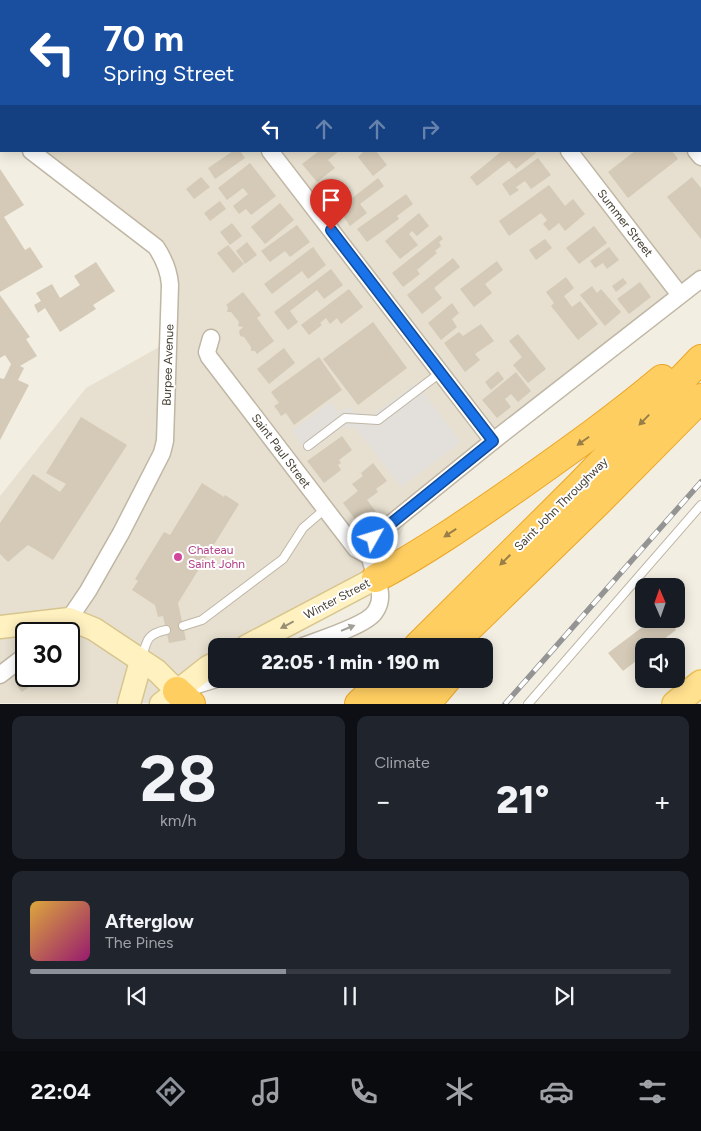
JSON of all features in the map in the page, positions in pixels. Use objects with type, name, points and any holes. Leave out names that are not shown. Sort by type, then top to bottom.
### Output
[{"type":"highway","points":[[372,567],[399,566],[496,503],[640,398],[701,342]]},
{"type":"highway","name":"Saint John Throughway","points":[[426,638],[581,484],[701,359]]},
{"type":"highway","name":"Saint John Throughway","points":[[458,638],[598,502],[701,398]]},
{"type":"highway","points":[[481,638],[598,502]]},
{"type":"highway","points":[[360,704],[376,688]]},
{"type":"highway","points":[[392,704],[408,688]]},
{"type":"highway","points":[[426,704],[439,688]]},
{"type":"main road","name":"Winter Street","points":[[260,638],[372,567]]},
{"type":"main road","points":[[0,627],[69,619],[94,629],[157,671],[176,699],[208,667]]},
{"type":"main road","points":[[129,704],[141,661]]},
{"type":"main road","points":[[675,704],[701,683]]},
{"type":"street","name":"Burpee Avenue","points":[[32,152],[156,247],[164,259],[169,272],[170,284],[165,441],[162,453],[121,533],[88,591],[66,622]]},
{"type":"street","points":[[271,152],[493,441]]},
{"type":"street","name":"Summer Street","points":[[570,152],[680,295]]},
{"type":"street","points":[[372,567],[370,546],[373,538],[493,441],[701,279]]},
{"type":"street","name":"Saint Paul Street","points":[[211,338],[208,352],[209,357],[356,549],[372,567]]},
{"type":"street","name":"Winter Street","points":[[324,638],[357,625],[374,614],[378,606],[380,593],[372,567]]},
{"type":"street","points":[[0,675],[15,663]]},
{"type":"street","points":[[176,699],[208,683]]},
{"type":"lane","points":[[308,446],[345,418],[378,420],[440,373]]},
{"type":"lane","points":[[528,704],[701,505]]},
{"type":"lane","points":[[183,626],[202,620],[283,559],[303,528],[326,509]]},
{"type":"lane","points":[[141,661],[147,640],[152,635],[166,630]]},
{"type":"shaded area","points":[[32,152],[701,152],[701,270],[675,294],[418,502],[376,578],[262,638],[208,638],[208,669],[161,703],[0,703],[0,496],[86,388],[168,342],[164,259]]},
{"type":"shaded area","points":[[416,383],[461,442],[401,487],[355,427],[341,428],[308,453],[292,431],[331,402],[339,413],[349,406],[354,412],[372,415]]},
{"type":"building","points":[[232,152],[241,152],[245,158],[215,179],[208,168]]},
{"type":"building","points":[[318,152],[338,152],[328,160],[335,168],[317,182],[302,164]]},
{"type":"building","points":[[363,152],[377,152],[387,165],[373,176],[358,157]]},
{"type":"building","points":[[501,152],[536,153],[516,169],[509,161],[477,186],[470,177]]},
{"type":"building","points":[[634,152],[673,152],[678,159],[628,198],[608,172]]},
{"type":"building","points":[[538,158],[551,175],[531,189],[525,181],[516,187],[519,190],[510,196],[502,184]]},
{"type":"building","points":[[250,163],[276,196],[251,215],[246,209],[239,214],[233,206],[248,194],[243,188],[227,200],[218,188]]},
{"type":"building","points":[[0,169],[24,205],[4,217],[25,250],[30,247],[43,267],[0,292]]},
{"type":"building","points":[[201,177],[210,187],[194,199],[186,189]]},
{"type":"building","points":[[692,177],[701,188],[701,239],[667,197]]},
{"type":"building","points":[[378,178],[384,186],[360,204],[367,213],[350,226],[338,209]]},
{"type":"building","points":[[549,185],[565,206],[573,199],[585,214],[565,231],[559,223],[549,231],[543,224],[547,220],[541,213],[509,236],[499,221]]},
{"type":"building","points":[[406,194],[413,204],[397,216],[399,219],[367,242],[357,229]]},
{"type":"building","points":[[220,201],[226,209],[210,221],[204,213]]},
{"type":"building","points":[[280,203],[294,220],[265,244],[251,227]]},
{"type":"building","points":[[419,213],[429,226],[417,236],[412,231],[409,234],[418,245],[400,259],[385,241]]},
{"type":"building","points":[[232,223],[242,236],[230,245],[220,232]]},
{"type":"building","points":[[297,225],[310,242],[290,257],[285,251],[270,262],[261,251]]},
{"type":"building","points":[[594,226],[607,243],[579,264],[566,248]]},
{"type":"building","points":[[440,235],[443,239],[439,242],[441,246],[435,251],[437,253],[417,270],[420,274],[403,287],[392,273]]},
{"type":"building","points":[[545,239],[552,248],[536,260],[529,250]]},
{"type":"building","points":[[247,242],[257,255],[245,264],[236,251]]},
{"type":"building","points":[[228,245],[244,264],[233,273],[217,253]]},
{"type":"building","points":[[313,247],[326,265],[308,279],[302,271],[272,294],[264,284]]},
{"type":"building","points":[[609,247],[619,260],[607,269],[603,263],[595,268],[590,261]]},
{"type":"building","points":[[453,258],[460,267],[434,288],[442,298],[422,314],[407,295]]},
{"type":"building","points":[[497,261],[503,270],[485,284],[492,293],[474,307],[460,289]]},
{"type":"building","points":[[96,262],[115,291],[93,305],[96,309],[60,332],[45,308],[38,313],[34,305],[41,301],[36,293],[52,284],[60,298],[80,285],[74,276]]},
{"type":"building","points":[[331,269],[343,285],[324,299],[317,290],[290,311],[298,322],[288,330],[274,312]]},
{"type":"building","points":[[566,277],[574,288],[564,296],[572,307],[580,301],[598,324],[578,340],[551,306],[554,303],[546,292]]},
{"type":"building","points":[[623,278],[627,283],[616,292],[612,286]]},
{"type":"building","points":[[640,282],[651,297],[629,314],[617,299]]},
{"type":"building","points":[[592,286],[597,293],[601,289],[621,312],[605,326],[580,295]]},
{"type":"building","points":[[349,289],[363,307],[341,324],[337,318],[330,324],[326,318],[320,323],[322,325],[309,335],[301,325]]},
{"type":"building","points":[[243,292],[261,315],[257,318],[274,341],[257,354],[255,351],[251,351],[251,347],[244,337],[240,336],[239,331],[243,327],[238,326],[239,322],[231,312],[227,312],[228,307],[226,305]]},
{"type":"building","points":[[0,295],[30,337],[26,339],[37,356],[20,366],[24,368],[18,380],[29,385],[0,440],[0,378],[4,379],[11,364],[5,355],[0,358]]},
{"type":"building","points":[[452,303],[459,313],[452,319],[457,327],[441,340],[428,323]]},
{"type":"building","points":[[373,322],[407,368],[358,405],[323,359]]},
{"type":"building","points":[[481,324],[494,341],[475,354],[480,360],[465,372],[444,343],[459,332],[463,336]]},
{"type":"building","points":[[518,334],[546,369],[528,383],[513,365],[522,357],[509,341]]},
{"type":"building","points":[[284,348],[295,363],[269,384],[257,369]]},
{"type":"building","points":[[319,357],[342,390],[294,425],[286,413],[281,416],[274,406],[279,403],[271,392]]},
{"type":"building","points":[[498,371],[504,379],[491,390],[485,382]]},
{"type":"building","points":[[516,372],[531,391],[518,402],[511,394],[505,399],[511,407],[497,418],[482,400]]},
{"type":"building","points":[[81,417],[127,445],[53,560],[28,545],[8,562],[0,554],[0,523],[33,474],[60,492],[66,484],[46,473]]},
{"type":"building","points":[[342,436],[352,450],[339,460],[341,463],[338,465],[341,470],[324,483],[307,461]]},
{"type":"building","points":[[373,463],[387,481],[376,489],[378,492],[367,500],[377,513],[360,526],[343,503],[358,491],[352,484],[363,476],[361,473]]},
{"type":"building","name":"Chateau Saint John","points":[[202,483],[239,504],[178,603],[186,640],[169,643],[163,616],[158,617],[155,605],[132,590],[138,581],[135,579],[164,532],[170,535]]},
{"type":"building","points":[[641,628],[675,628],[676,630],[666,638],[635,638],[635,662],[623,671],[608,653]]},
{"type":"building","points":[[18,687],[29,687],[22,692]]},
{"type":"railway","points":[[505,704],[701,482]]},
{"type":"place","name":"Chateau Saint John","points":[[178,557]]},
{"type":"route","points":[[331,230],[493,441],[373,538]]}]
